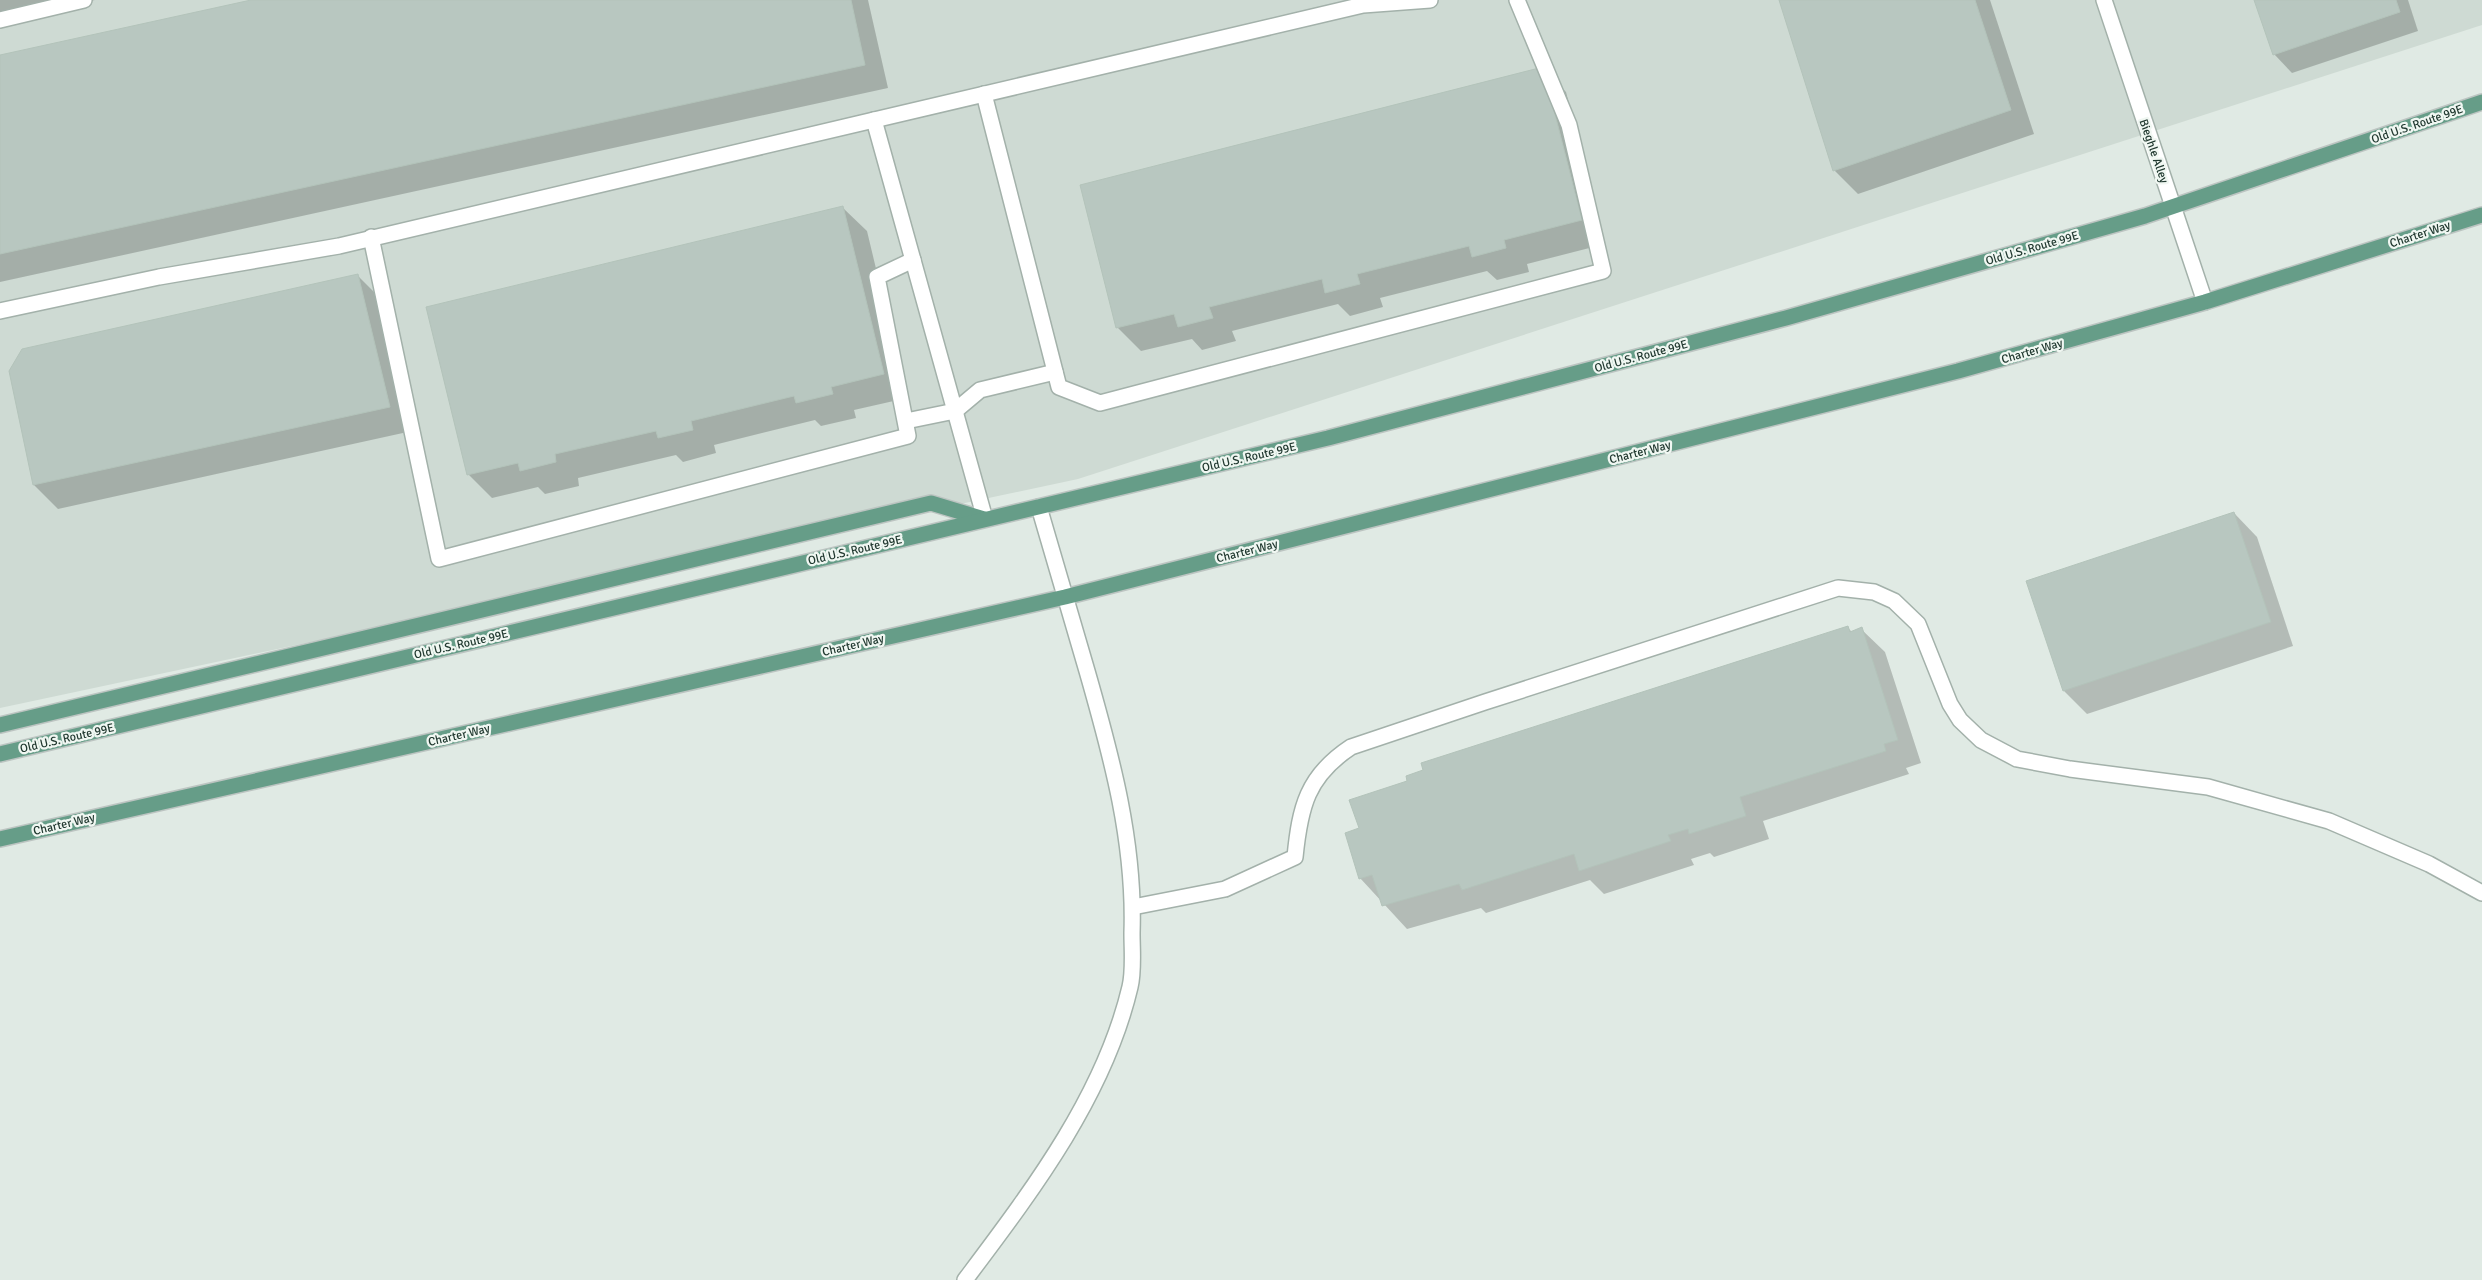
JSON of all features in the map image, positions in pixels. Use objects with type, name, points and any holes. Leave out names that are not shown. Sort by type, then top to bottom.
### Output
[{"type":"main road","name":"Old U.S. Route 99E","points":[[0,754],[1328,438],[1663,350],[2126,221],[2482,102]]},
{"type":"main road","name":"Charter Way","points":[[0,839],[1066,598],[1958,372],[2205,302],[2482,214]]},
{"type":"main road","points":[[0,725],[931,503],[985,519]]},
{"type":"street","points":[[0,20],[84,0]]},
{"type":"street","points":[[0,311],[159,278],[339,246],[1363,5],[1430,0]]},
{"type":"street","points":[[984,94],[1059,387],[1100,403],[1603,271],[1570,126],[1517,0]]},
{"type":"street","name":"Bieghle Alley","points":[[2104,0],[2205,302]]},
{"type":"street","points":[[874,120],[985,519]]},
{"type":"street","points":[[372,237],[439,559],[908,436],[877,278],[913,260]]},
{"type":"street","points":[[906,420],[955,411],[980,390],[1055,372]]},
{"type":"street","points":[[965,1280],[1024,1202],[1060,1144],[1087,1096],[1116,1036],[1131,985],[1133,907],[1128,843],[1113,762],[1039,507]]},
{"type":"street","points":[[1133,907],[1181,900],[1225,889],[1295,857],[1298,825],[1305,799],[1317,776],[1336,757],[1351,747],[1838,588],[1874,592],[1894,601],[1918,624],[1950,704],[1960,720],[1980,740],[2017,759],[2070,769],[2208,788],[2329,821],[2429,864],[2482,893]]},
{"type":"shaded area","points":[[0,0],[2482,0],[2482,25],[1078,479],[0,708]]},
{"type":"building","points":[[251,0],[851,0],[865,65],[0,254],[0,55]]},
{"type":"building","points":[[1779,0],[1975,0],[2011,110],[1833,171]]},
{"type":"building","points":[[2254,0],[2396,0],[2400,12],[2273,55]]},
{"type":"building","points":[[1543,67],[1582,220],[1504,240],[1506,248],[1472,257],[1469,246],[1357,274],[1360,284],[1325,293],[1322,279],[1209,307],[1213,318],[1178,327],[1174,314],[1116,328],[1080,185]]},
{"type":"building","points":[[843,206],[884,374],[831,387],[833,394],[796,403],[794,396],[691,421],[693,430],[658,438],[656,431],[555,454],[556,462],[520,471],[518,463],[467,475],[426,307]]},
{"type":"building","points":[[358,274],[390,407],[33,485],[9,371],[22,349]]},
{"type":"building","points":[[2234,512],[2271,622],[2063,691],[2026,581]]},
{"type":"building","points":[[1848,626],[1850,632],[1862,627],[1898,740],[1884,744],[1886,751],[1740,797],[1746,816],[1689,834],[1688,829],[1668,835],[1671,841],[1579,871],[1574,854],[1462,890],[1459,884],[1382,906],[1372,875],[1359,879],[1345,833],[1359,828],[1349,800],[1407,781],[1406,776],[1423,770],[1421,763]]}]
